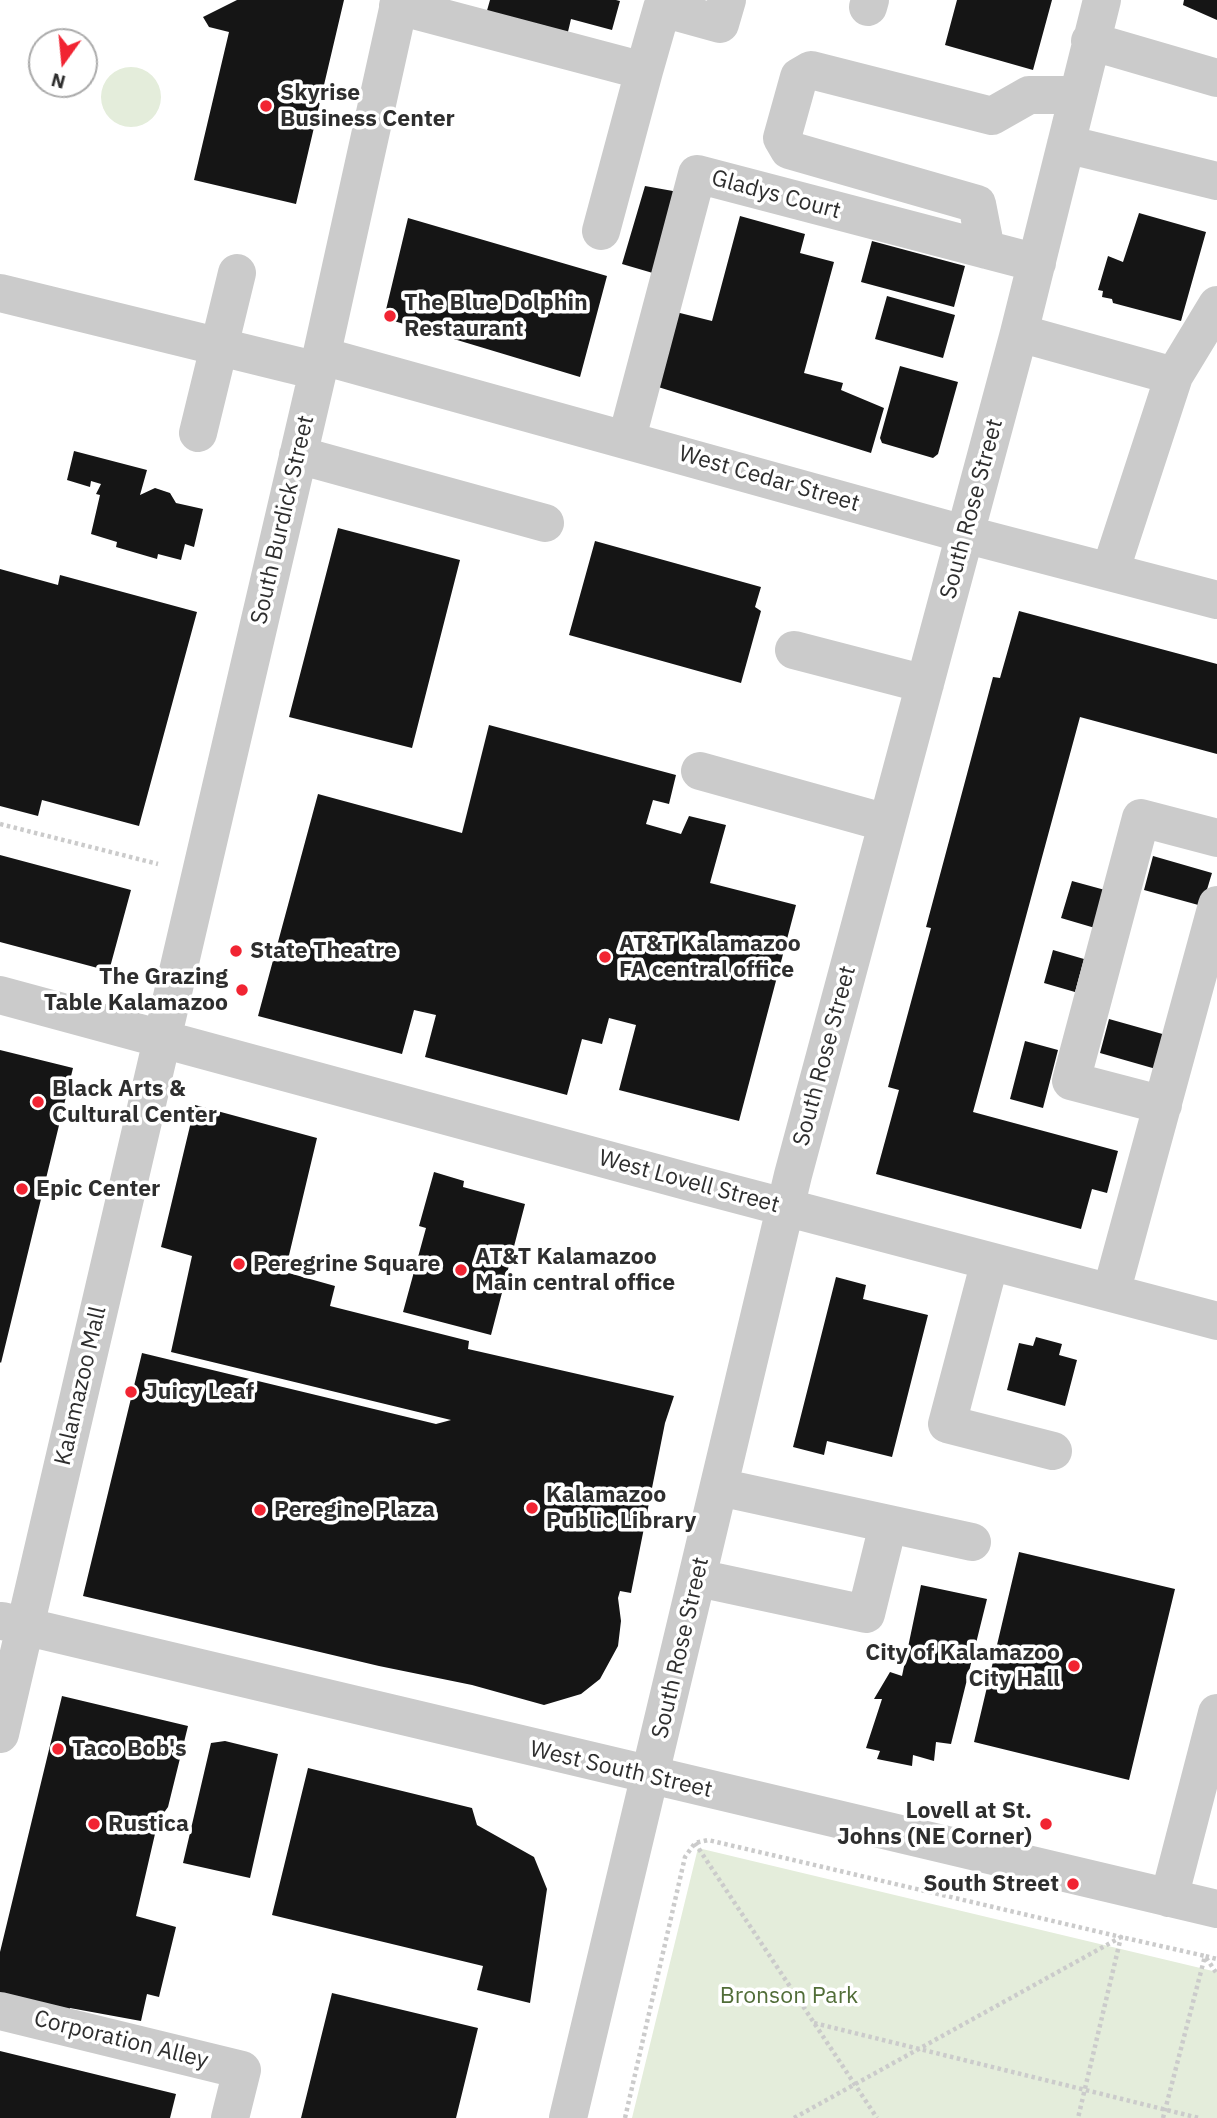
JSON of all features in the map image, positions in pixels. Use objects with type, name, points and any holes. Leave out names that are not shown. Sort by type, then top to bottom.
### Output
[{"type":"street","points":[[601,231],[662,8],[720,24],[727,0]]},
{"type":"street","name":"South Rose Street","points":[[568,2118],[786,1208],[1019,333],[1102,0]]},
{"type":"street","points":[[399,3],[644,71]]},
{"type":"street","name":"South Burdick Street","points":[[162,1038],[299,455],[399,3]]},
{"type":"street","points":[[1090,41],[1217,78]]},
{"type":"street","points":[[986,250],[977,204],[789,150],[782,138],[799,77],[811,70],[992,116],[1029,95],[1077,95]]},
{"type":"street","points":[[1066,144],[1217,181]]},
{"type":"street","name":"Gladys Court","points":[[627,438],[697,174],[1037,263]]},
{"type":"street","points":[[198,433],[237,273]]},
{"type":"street","name":"West Cedar Street","points":[[0,293],[218,349],[320,363],[627,438],[964,534],[1217,600]]},
{"type":"street","points":[[1110,572],[1174,376],[1217,305]]},
{"type":"street","points":[[1019,333],[1174,376]]},
{"type":"street","points":[[299,455],[545,523]]},
{"type":"street","points":[[794,650],[925,684]]},
{"type":"street","points":[[700,771],[887,823]]},
{"type":"street","points":[[1163,1105],[1071,1081],[1141,818],[1217,838]]},
{"type":"street","points":[[1111,1293],[1217,905]]},
{"type":"street","name":"West Lovell Street","points":[[0,995],[786,1208],[1217,1321]]},
{"type":"street","name":"Kalamazoo Mall","points":[[0,1734],[13,1624],[162,1038]]},
{"type":"street","points":[[990,1261],[947,1424],[1053,1451]]},
{"type":"street","points":[[719,1488],[972,1542]]},
{"type":"street","points":[[698,1578],[866,1614],[888,1525]]},
{"type":"street","name":"West South Street","points":[[13,1624],[650,1777],[1217,1909]]},
{"type":"street","points":[[1169,1898],[1217,1713]]},
{"type":"street","name":"Corporation Alley","points":[[0,2011],[242,2070],[230,2118]]},
{"type":"path","points":[[0,824],[158,864]]},
{"type":"path","points":[[625,2118],[685,1857],[695,1843],[709,1840],[1217,1959]]},
{"type":"path","points":[[695,1843],[877,2118]]},
{"type":"path","points":[[796,2118],[915,2048],[1121,1937]]},
{"type":"path","points":[[1078,2118],[1121,1937]]},
{"type":"path","points":[[1205,1956],[1217,1974]]},
{"type":"path","points":[[1163,2118],[1205,1956]]},
{"type":"path","points":[[814,2023],[1199,2118]]},
{"type":"green space","points":[[125,67],[137,67],[153,75],[159,85],[159,109],[153,119],[137,127],[125,127],[109,119],[101,103],[101,91],[109,75]]},
{"type":"green space","name":"Bronson Park","points":[[698,1848],[1217,1972],[1217,2118],[632,2118]]},
{"type":"building","name":"Skyrise Business Center","points":[[237,0],[344,0],[296,204],[194,180],[229,32],[209,27],[203,17]]},
{"type":"building","points":[[490,0],[620,1],[612,30],[571,19],[567,36],[486,14]]},
{"type":"building","points":[[957,0],[1052,0],[1033,70],[945,45]]},
{"type":"building","points":[[1184,0],[1217,0],[1217,20],[1183,5]]},
{"type":"building","points":[[645,186],[684,193],[663,276],[622,264]]},
{"type":"building","points":[[1139,213],[1206,232],[1181,321],[1113,303],[1112,299],[1102,297],[1103,291],[1098,290],[1108,256],[1123,262]]},
{"type":"building","points":[[740,216],[805,234],[800,253],[834,262],[804,373],[843,383],[841,390],[884,408],[871,453],[642,382],[668,310],[712,321]]},
{"type":"building","points":[[408,218],[607,276],[580,377],[384,318]]},
{"type":"building","points":[[872,241],[965,266],[954,307],[861,282]]},
{"type":"building","points":[[887,296],[955,315],[943,358],[875,339]]},
{"type":"building","points":[[900,366],[958,382],[938,454],[933,458],[882,443],[880,438]]},
{"type":"building","points":[[74,451],[147,470],[140,495],[155,488],[170,493],[176,503],[203,509],[194,547],[185,544],[181,560],[158,554],[157,559],[116,547],[117,542],[91,534],[100,495],[96,494],[101,484],[91,481],[90,487],[67,480]]},
{"type":"building","points":[[338,528],[460,560],[412,748],[289,717]]},
{"type":"building","points":[[595,541],[761,587],[755,607],[761,611],[741,683],[569,635]]},
{"type":"building","points":[[0,569],[58,585],[60,575],[197,612],[139,826],[42,800],[38,816],[0,806]]},
{"type":"building","points":[[1019,611],[1217,664],[1217,754],[1080,717],[973,1112],[1118,1151],[1107,1193],[1092,1189],[1081,1229],[876,1174],[899,1090],[888,1087],[931,928],[926,927],[993,677],[1000,678]]},
{"type":"building","name":"AT&T Kalamazoo FA central office","points":[[489,725],[676,775],[669,804],[653,800],[646,824],[681,834],[689,816],[726,825],[710,883],[796,905],[739,1121],[619,1090],[636,1025],[609,1018],[602,1044],[582,1039],[567,1095],[425,1057],[436,1015],[414,1010],[402,1054],[258,1016],[318,794],[462,833]]},
{"type":"building","points":[[0,855],[131,890],[109,971],[0,942]]},
{"type":"building","points":[[1153,856],[1212,873],[1202,906],[1144,890]]},
{"type":"building","points":[[1072,881],[1105,890],[1095,928],[1061,918]]},
{"type":"building","points":[[1053,950],[1084,959],[1075,992],[1044,983]]},
{"type":"building","points":[[1109,1019],[1166,1035],[1156,1069],[1100,1053]]},
{"type":"building","points":[[1025,1041],[1058,1050],[1043,1108],[1010,1099]]},
{"type":"building","name":"Epic Center","points":[[0,1050],[73,1068],[1,1363],[0,1362]]},
{"type":"building","points":[[195,1105],[317,1138],[285,1272],[335,1286],[330,1306],[469,1341],[468,1349],[674,1396],[665,1423],[631,1593],[620,1591],[618,1598],[621,1621],[618,1646],[600,1679],[581,1694],[544,1705],[472,1685],[379,1666],[83,1596],[142,1353],[436,1424],[451,1420],[171,1352],[192,1256],[161,1247]]},
{"type":"building","name":"AT&T Kalamazoo Main central office","points":[[434,1172],[464,1181],[463,1187],[525,1204],[491,1335],[403,1312],[426,1228],[419,1226]]},
{"type":"building","points":[[836,1277],[866,1285],[863,1299],[928,1315],[892,1457],[827,1441],[824,1455],[793,1447]]},
{"type":"building","points":[[1036,1337],[1062,1344],[1059,1355],[1077,1360],[1065,1406],[1007,1390],[1019,1343],[1033,1346]]},
{"type":"building","name":"City of Kalamazoo City Hall","points":[[1019,1552],[1175,1589],[1129,1780],[974,1742]]},
{"type":"building","points":[[921,1585],[987,1599],[951,1744],[936,1742],[934,1761],[913,1755],[912,1766],[877,1759],[880,1751],[866,1748],[882,1699],[874,1699],[890,1672],[902,1676]]},
{"type":"building","points":[[62,1696],[188,1726],[168,1807],[158,1821],[136,1916],[176,1927],[159,1997],[147,1994],[141,2021],[70,2008],[68,2015],[0,1999],[0,1952]]},
{"type":"building","points":[[225,1741],[278,1754],[250,1878],[183,1863],[211,1743]]},
{"type":"building","points":[[308,1768],[472,1808],[477,1825],[534,1857],[547,1889],[530,2003],[477,1990],[483,1966],[272,1915]]},
{"type":"building","points":[[332,1993],[478,2028],[456,2118],[301,2118]]},
{"type":"building","points":[[0,2051],[176,2094],[170,2118],[0,2118]]},
{"type":"place","name":"Skyrise Business Center","points":[[266,106]]},
{"type":"place","name":"The Blue Dolphin Restaurant","points":[[390,316]]},
{"type":"place","name":"State Theatre","points":[[236,951]]},
{"type":"place","name":"AT&T Kalamazoo FA central office","points":[[605,957]]},
{"type":"place","name":"The Grazing Table Kalamazoo","points":[[242,990]]},
{"type":"place","name":"Black Arts & Cultural Center","points":[[38,1102]]},
{"type":"place","name":"Epic Center","points":[[22,1189]]},
{"type":"place","name":"Peregrine Square","points":[[239,1264]]},
{"type":"place","name":"AT&T Kalamazoo Main central office","points":[[461,1270]]},
{"type":"place","name":"Juicy Leaf","points":[[131,1392]]},
{"type":"place","name":"Kalamazoo Public Library","points":[[532,1508]]},
{"type":"place","name":"Peregine Plaza","points":[[260,1510]]},
{"type":"place","name":"City of Kalamazoo City Hall","points":[[1074,1666]]},
{"type":"place","name":"Taco Bob's","points":[[58,1749]]},
{"type":"place","name":"Rustica","points":[[94,1824]]},
{"type":"place","name":"Lovell at St. Johns (NE Corner)","points":[[1046,1824]]},
{"type":"place","name":"South Street","points":[[1073,1884]]}]
